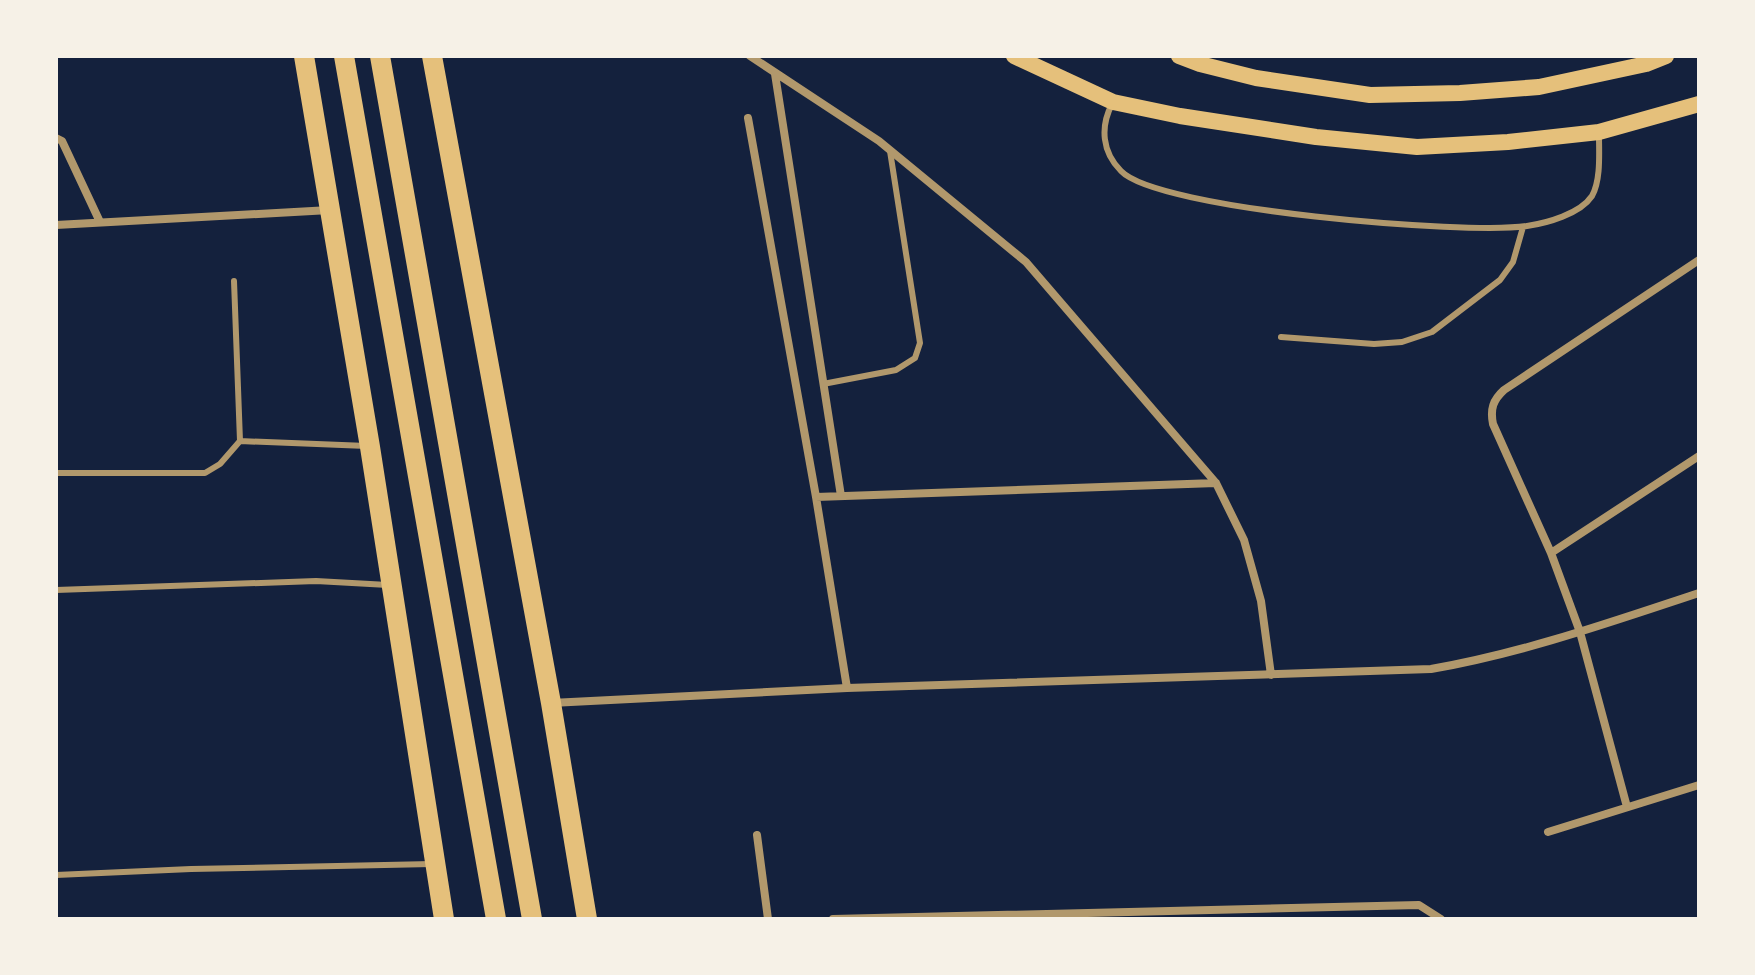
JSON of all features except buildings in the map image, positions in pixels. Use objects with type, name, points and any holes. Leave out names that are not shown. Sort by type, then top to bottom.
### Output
[{"type":"main road","points":[[304,56],[370,447],[444,919]]},
{"type":"main road","points":[[344,56],[496,919]]},
{"type":"main road","points":[[380,56],[532,919]]},
{"type":"main road","points":[[432,56],[551,703],[587,919]]},
{"type":"main road","points":[[1014,56],[1113,102],[1180,116],[1316,137],[1417,147],[1508,142],[1599,132],[1699,104]]},
{"type":"main road","points":[[1179,56],[1256,78],[1370,95],[1539,87],[1662,57]]},
{"type":"street","points":[[750,56],[890,151],[1026,262],[1216,483],[1244,540],[1261,601],[1271,675]]},
{"type":"street","points":[[775,74],[841,496]]},
{"type":"street","points":[[748,118],[847,688]]},
{"type":"street","points":[[56,138],[62,141],[100,222]]},
{"type":"street","points":[[56,225],[330,210]]},
{"type":"street","points":[[1627,807],[1580,632],[1551,553],[1493,424],[1492,406],[1496,397],[1699,260]]},
{"type":"street","points":[[1551,553],[1699,456]]},
{"type":"street","points":[[816,497],[1216,483]]},
{"type":"street","points":[[551,703],[847,688],[1431,669],[1479,661],[1699,593]]},
{"type":"street","points":[[1548,832],[1699,785]]},
{"type":"street","points":[[757,835],[768,919]]},
{"type":"street","points":[[833,919],[1419,905],[1441,919]]},
{"type":"lane","points":[[1113,102],[1104,120],[1104,139],[1111,158],[1122,173],[1146,185],[1186,197],[1319,217],[1413,226],[1523,227],[1574,211],[1592,195],[1598,169],[1599,132]]},
{"type":"lane","points":[[823,384],[896,370],[915,358],[920,343],[890,151]]},
{"type":"lane","points":[[1281,337],[1374,344],[1402,342],[1432,332],[1500,280],[1513,262],[1523,227]]},
{"type":"lane","points":[[56,473],[205,473],[220,464],[240,441],[234,281]]},
{"type":"lane","points":[[240,441],[370,447]]},
{"type":"lane","points":[[56,590],[316,581],[391,585]]},
{"type":"lane","points":[[56,875],[435,864]]}]
